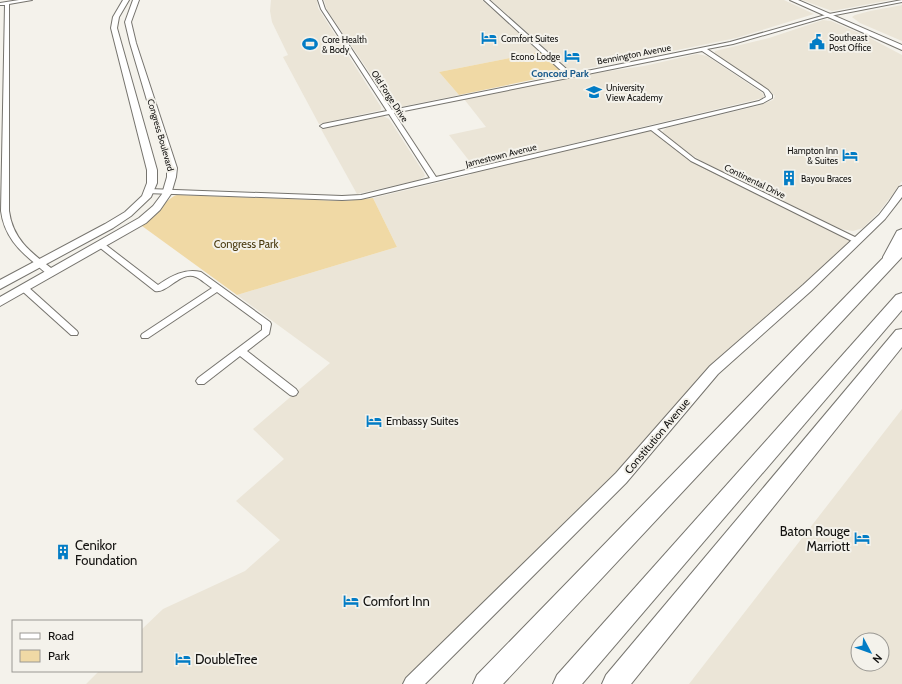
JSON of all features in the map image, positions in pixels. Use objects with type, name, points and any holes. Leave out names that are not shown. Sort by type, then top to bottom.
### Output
[{"type":"highway","points":[[885,266],[902,234]]},
{"type":"highway","points":[[486,684],[902,248]]},
{"type":"highway","points":[[566,684],[902,299]]},
{"type":"highway","points":[[615,684],[902,335]]},
{"type":"street","points":[[30,0],[3,4],[5,211],[11,233],[21,245],[52,273]]},
{"type":"street","name":"Congress Boulevard","points":[[0,285],[120,220],[138,206],[149,191],[152,183],[152,170],[114,28],[114,22],[117,14],[126,0]]},
{"type":"street","name":"Congress Boulevard","points":[[0,302],[128,231],[148,216],[162,202],[169,191],[172,182],[172,168],[133,44],[128,22],[136,0]]},
{"type":"street","name":"Old Forge Drive","points":[[320,0],[323,10],[435,180]]},
{"type":"street","points":[[486,0],[570,75]]},
{"type":"street","points":[[793,0],[902,48]]},
{"type":"street","name":"Bennington Avenue","points":[[323,126],[703,49],[756,37],[829,15],[902,1]]},
{"type":"street","name":"Jamestown Avenue","points":[[149,191],[342,198],[370,195],[763,102],[769,98],[766,91],[703,49]]},
{"type":"street","name":"Continental Drive","points":[[652,128],[693,160],[857,240]]},
{"type":"street","name":"Constitution Avenue","points":[[412,684],[622,478],[714,370],[807,288],[882,217],[893,204],[902,189]]},
{"type":"street","points":[[102,245],[158,289],[183,274],[198,274],[267,324],[266,332],[201,381]]},
{"type":"street","points":[[24,288],[74,333]]},
{"type":"street","points":[[145,336],[218,288]]},
{"type":"street","points":[[240,351],[293,392]]},
{"type":"shaded area","points":[[271,0],[317,0],[318,8],[381,107],[381,110],[319,124],[283,57],[288,55],[272,22],[270,11]]},
{"type":"shaded area","points":[[324,0],[482,0],[540,52],[439,72],[459,95],[400,107],[393,107],[327,10]]},
{"type":"shaded area","points":[[491,0],[784,0],[814,14],[736,38],[575,71],[568,69]]},
{"type":"shaded area","points":[[802,0],[890,0],[832,11]]},
{"type":"shaded area","points":[[902,5],[902,41],[860,23],[852,17],[870,11]]},
{"type":"shaded area","points":[[823,20],[831,21],[866,36],[902,55],[902,181],[879,212],[863,228],[853,231],[840,229],[703,162],[682,149],[662,132],[666,128],[757,106],[773,100],[775,96],[772,93],[714,54],[715,51],[769,38]]},
{"type":"shaded area","points":[[697,54],[707,56],[761,92],[764,95],[763,98],[474,167],[449,135],[486,127],[464,99],[582,75],[644,66]]},
{"type":"shaded area","points":[[383,116],[389,119],[425,176],[419,180],[357,194],[321,129]]},
{"type":"shaded area","points":[[652,128],[681,152],[857,240],[724,361],[609,489],[411,684],[86,684],[98,672],[142,672],[142,629],[163,609],[245,571],[280,540],[236,501],[284,459],[253,429],[330,363],[237,295],[397,247],[373,198],[470,175],[473,171]]},
{"type":"shaded area","name":"Baton Rouge Marriott","points":[[902,409],[902,684],[689,684]]},
{"type":"green space","points":[[540,52],[561,71],[560,74],[459,95],[439,72]]},
{"type":"green space","name":"Congress Park","points":[[177,195],[344,201],[373,198],[397,247],[237,295],[142,226],[169,200]]},
{"type":"place","name":"Comfort Suites","points":[[489,38]]},
{"type":"place","name":"Southeast Post Office","points":[[817,42]]},
{"type":"place","name":"Core Health & Body","points":[[310,44]]},
{"type":"place","name":"Econo Lodge","points":[[572,56]]},
{"type":"place","name":"University View Academy","points":[[594,92]]},
{"type":"place","name":"Hampton Inn & Suites","points":[[850,155]]},
{"type":"place","name":"Bayou Braces","points":[[789,178]]},
{"type":"place","name":"Embassy Suites","points":[[374,421]]},
{"type":"place","name":"Baton Rouge Marriott","points":[[862,538]]},
{"type":"place","name":"Cenikor Foundation","points":[[63,552]]},
{"type":"place","name":"Comfort Inn","points":[[351,601]]},
{"type":"place","name":"DoubleTree","points":[[183,659]]},
{"type":"district","name":"Concord Park","points":[[560,73]]}]
